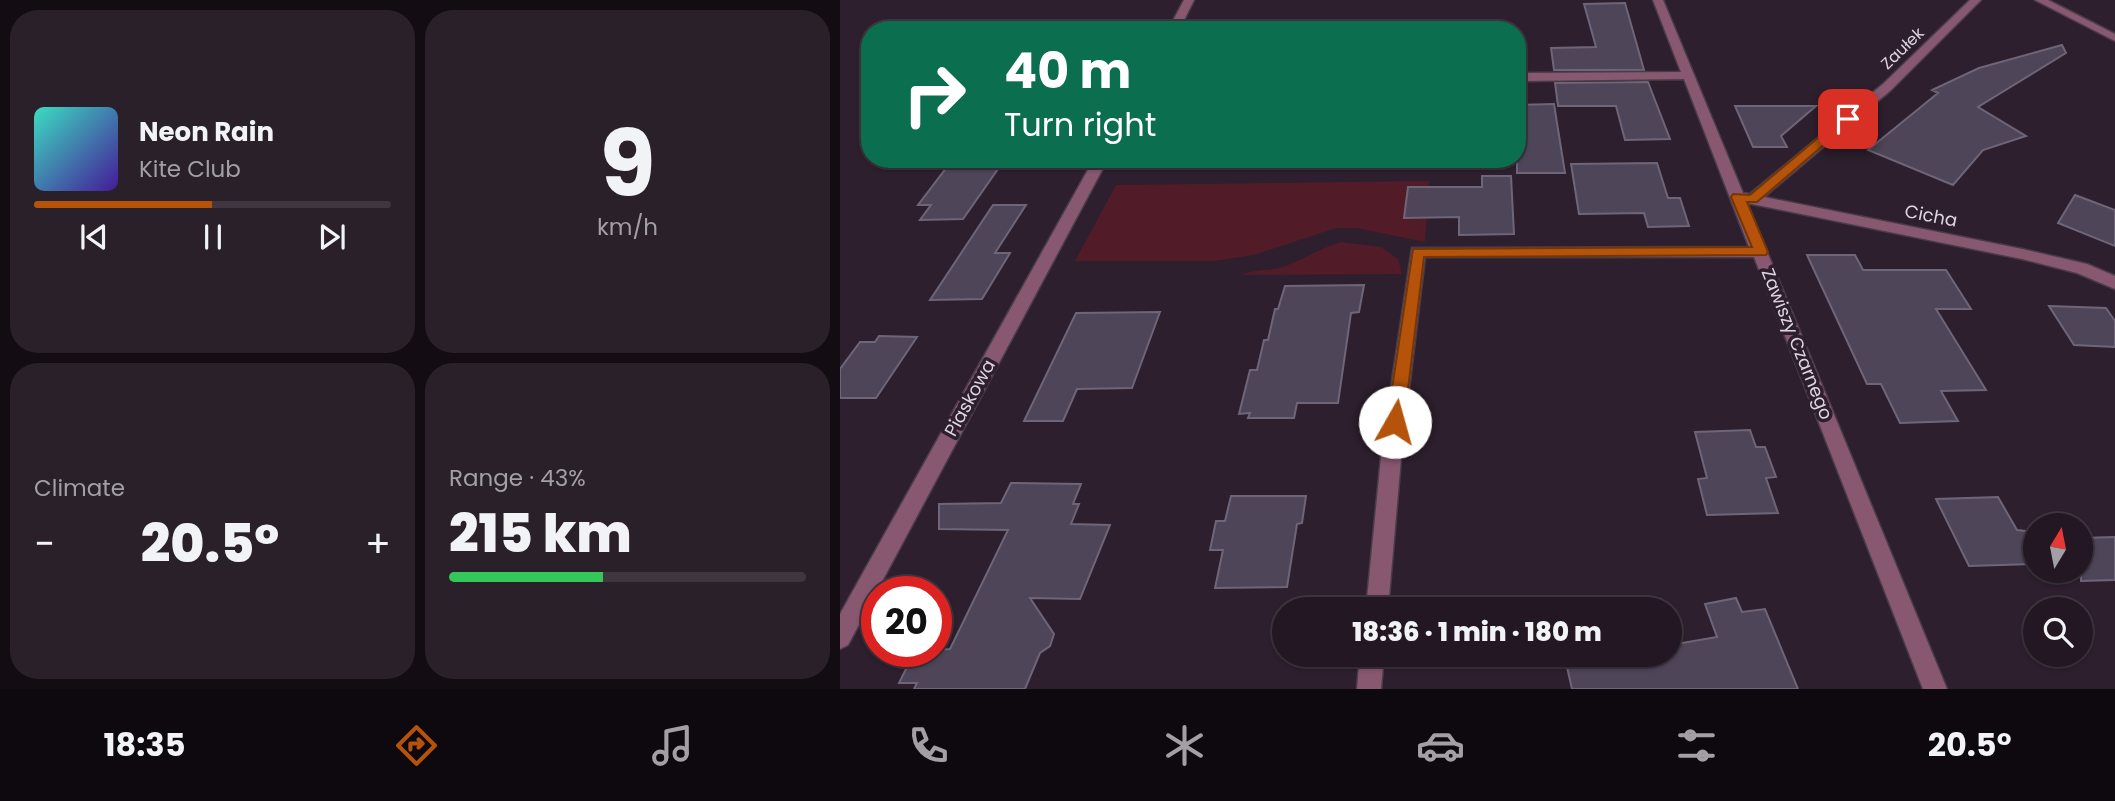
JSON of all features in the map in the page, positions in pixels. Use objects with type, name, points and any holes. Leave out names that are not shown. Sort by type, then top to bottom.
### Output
[{"type":"street","points":[[1178,21],[1189,0]]},
{"type":"street","name":"Zawiszy Czarnego","points":[[1658,0],[1686,75],[1745,198],[1761,252],[1935,689]]},
{"type":"street","name":"Zaułek","points":[[1745,198],[1887,87],[1976,0]]},
{"type":"street","points":[[2040,0],[2115,38]]},
{"type":"street","points":[[1526,77],[1686,75]]},
{"type":"street","name":"Piaskowa","points":[[840,637],[1096,168]]},
{"type":"street","name":"Cicha","points":[[1745,198],[2022,254],[2081,268],[2115,283]]},
{"type":"street","points":[[1378,597],[1392,447],[1418,252],[1761,252]]},
{"type":"street","points":[[1369,689],[1371,667]]},
{"type":"shaded area","points":[[1429,181],[1425,242],[1356,228],[1336,228],[1254,255],[1214,261],[1075,261],[1116,185]]},
{"type":"shaded area","points":[[1341,242],[1381,247],[1398,259],[1402,274],[1241,275],[1287,265]]},
{"type":"building","points":[[1625,3],[1644,70],[1554,70],[1551,48],[1596,47],[1584,4]]},
{"type":"building","points":[[2062,45],[2066,53],[1978,107],[2026,136],[1983,150],[1953,185],[1868,150],[1938,93],[1932,90],[1979,68]]},
{"type":"building","points":[[1648,82],[1670,139],[1625,140],[1616,106],[1558,106],[1555,83]]},
{"type":"building","points":[[1554,104],[1565,173],[1517,173],[1517,168],[1526,168],[1526,105]]},
{"type":"building","points":[[1735,106],[1816,106],[1781,136],[1787,147],[1753,147]]},
{"type":"building","points":[[1657,163],[1668,198],[1680,198],[1689,226],[1648,227],[1644,213],[1579,214],[1571,164]]},
{"type":"building","points":[[946,168],[999,168],[963,219],[920,220],[931,205],[918,205]]},
{"type":"building","points":[[1482,176],[1511,176],[1514,234],[1459,235],[1459,217],[1404,218],[1408,187],[1482,187]]},
{"type":"building","points":[[2075,195],[2115,210],[2115,246],[2058,223]]},
{"type":"building","points":[[993,205],[1026,205],[995,253],[1010,253],[982,299],[930,300]]},
{"type":"building","points":[[1807,255],[1855,255],[1863,270],[1946,270],[1971,309],[1936,309],[1986,390],[1941,391],[1958,421],[1900,423],[1881,384],[1867,384]]},
{"type":"building","points":[[1364,285],[1359,312],[1351,313],[1338,403],[1297,403],[1294,418],[1248,418],[1250,413],[1239,414],[1250,370],[1257,370],[1264,340],[1268,340],[1275,309],[1278,309],[1285,286]]},
{"type":"building","points":[[2049,306],[2106,308],[2115,321],[2115,347],[2074,345]]},
{"type":"building","points":[[1160,312],[1132,388],[1077,389],[1063,421],[1024,421],[1076,313]]},
{"type":"building","points":[[879,336],[917,337],[876,398],[840,398],[840,369],[860,342],[875,342]]},
{"type":"building","points":[[1750,430],[1756,447],[1765,447],[1776,477],[1766,478],[1778,513],[1707,515],[1698,479],[1707,478],[1695,432]]},
{"type":"building","points":[[1011,483],[1081,484],[1073,504],[1079,504],[1071,524],[1110,525],[1080,599],[1030,598],[1054,634],[1050,646],[1040,653],[1025,689],[914,689],[917,683],[899,683],[907,667],[952,667],[952,645],[1008,530],[939,529],[939,504],[1001,503]]},
{"type":"building","points":[[1231,496],[1306,496],[1302,523],[1297,524],[1287,587],[1215,588],[1223,550],[1210,550],[1216,521],[1225,521]]},
{"type":"building","points":[[1998,497],[2017,530],[2023,531],[2023,564],[1969,566],[1936,499]]},
{"type":"building","points":[[2115,537],[2115,580],[2093,581],[2093,538]]},
{"type":"building","points":[[1736,598],[1742,612],[1765,609],[1798,689],[1572,689],[1567,667],[1682,667],[1682,643],[1717,637],[1705,604]]},
{"type":"route","points":[[1395,422],[1418,252],[1761,252],[1737,197],[1752,199],[1848,119]]}]
